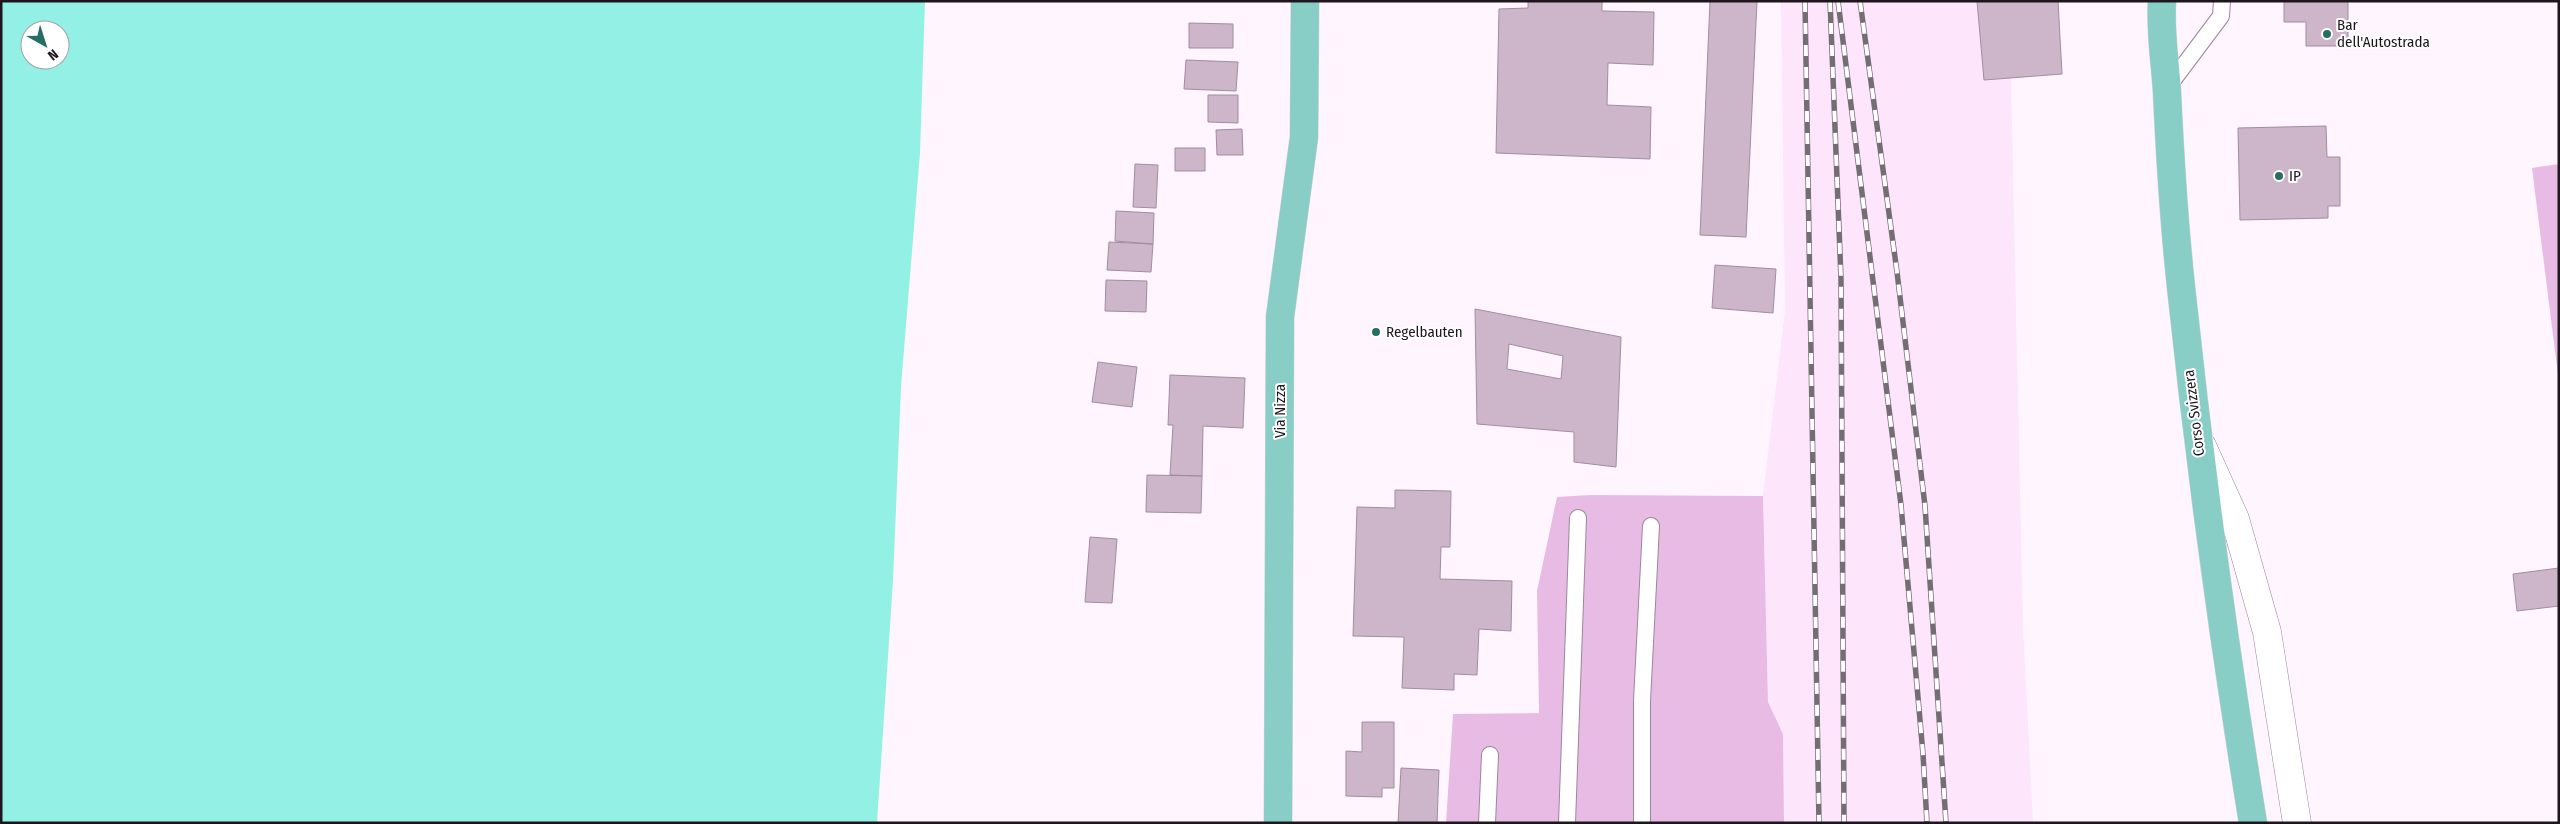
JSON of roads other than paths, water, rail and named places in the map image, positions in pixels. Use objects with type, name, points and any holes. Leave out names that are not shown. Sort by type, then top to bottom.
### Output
[{"type":"main road","name":"Via Nizza","points":[[1278,823],[1280,317],[1304,137],[1305,1]]},
{"type":"main road","name":"Corso Svizzera","points":[[2162,1],[2160,31],[2166,88],[2174,221],[2196,434],[2230,680],[2253,823]]},
{"type":"street","points":[[2153,1],[2160,31]]},
{"type":"street","points":[[2196,434],[2235,519],[2266,632],[2297,823]]},
{"type":"lane","points":[[2166,88],[2221,16],[2222,1]]},
{"type":"lane","points":[[1567,823],[1578,518]]},
{"type":"lane","points":[[1642,823],[1642,701],[1651,526]]},
{"type":"lane","points":[[1487,823],[1490,755]]},
{"type":"railway","points":[[1805,1],[1819,823]]},
{"type":"railway","points":[[1830,1],[1841,279],[1844,823]]},
{"type":"railway","points":[[1838,1],[1901,505],[1923,754],[1927,823]]},
{"type":"railway","points":[[1860,1],[1897,272],[1925,506],[1946,823]]},
{"type":"place","name":"Bar dell'Autostrada","points":[[2327,34]]},
{"type":"place","name":"IP","points":[[2279,176]]},
{"type":"place","name":"Regelbauten","points":[[1376,332]]}]
